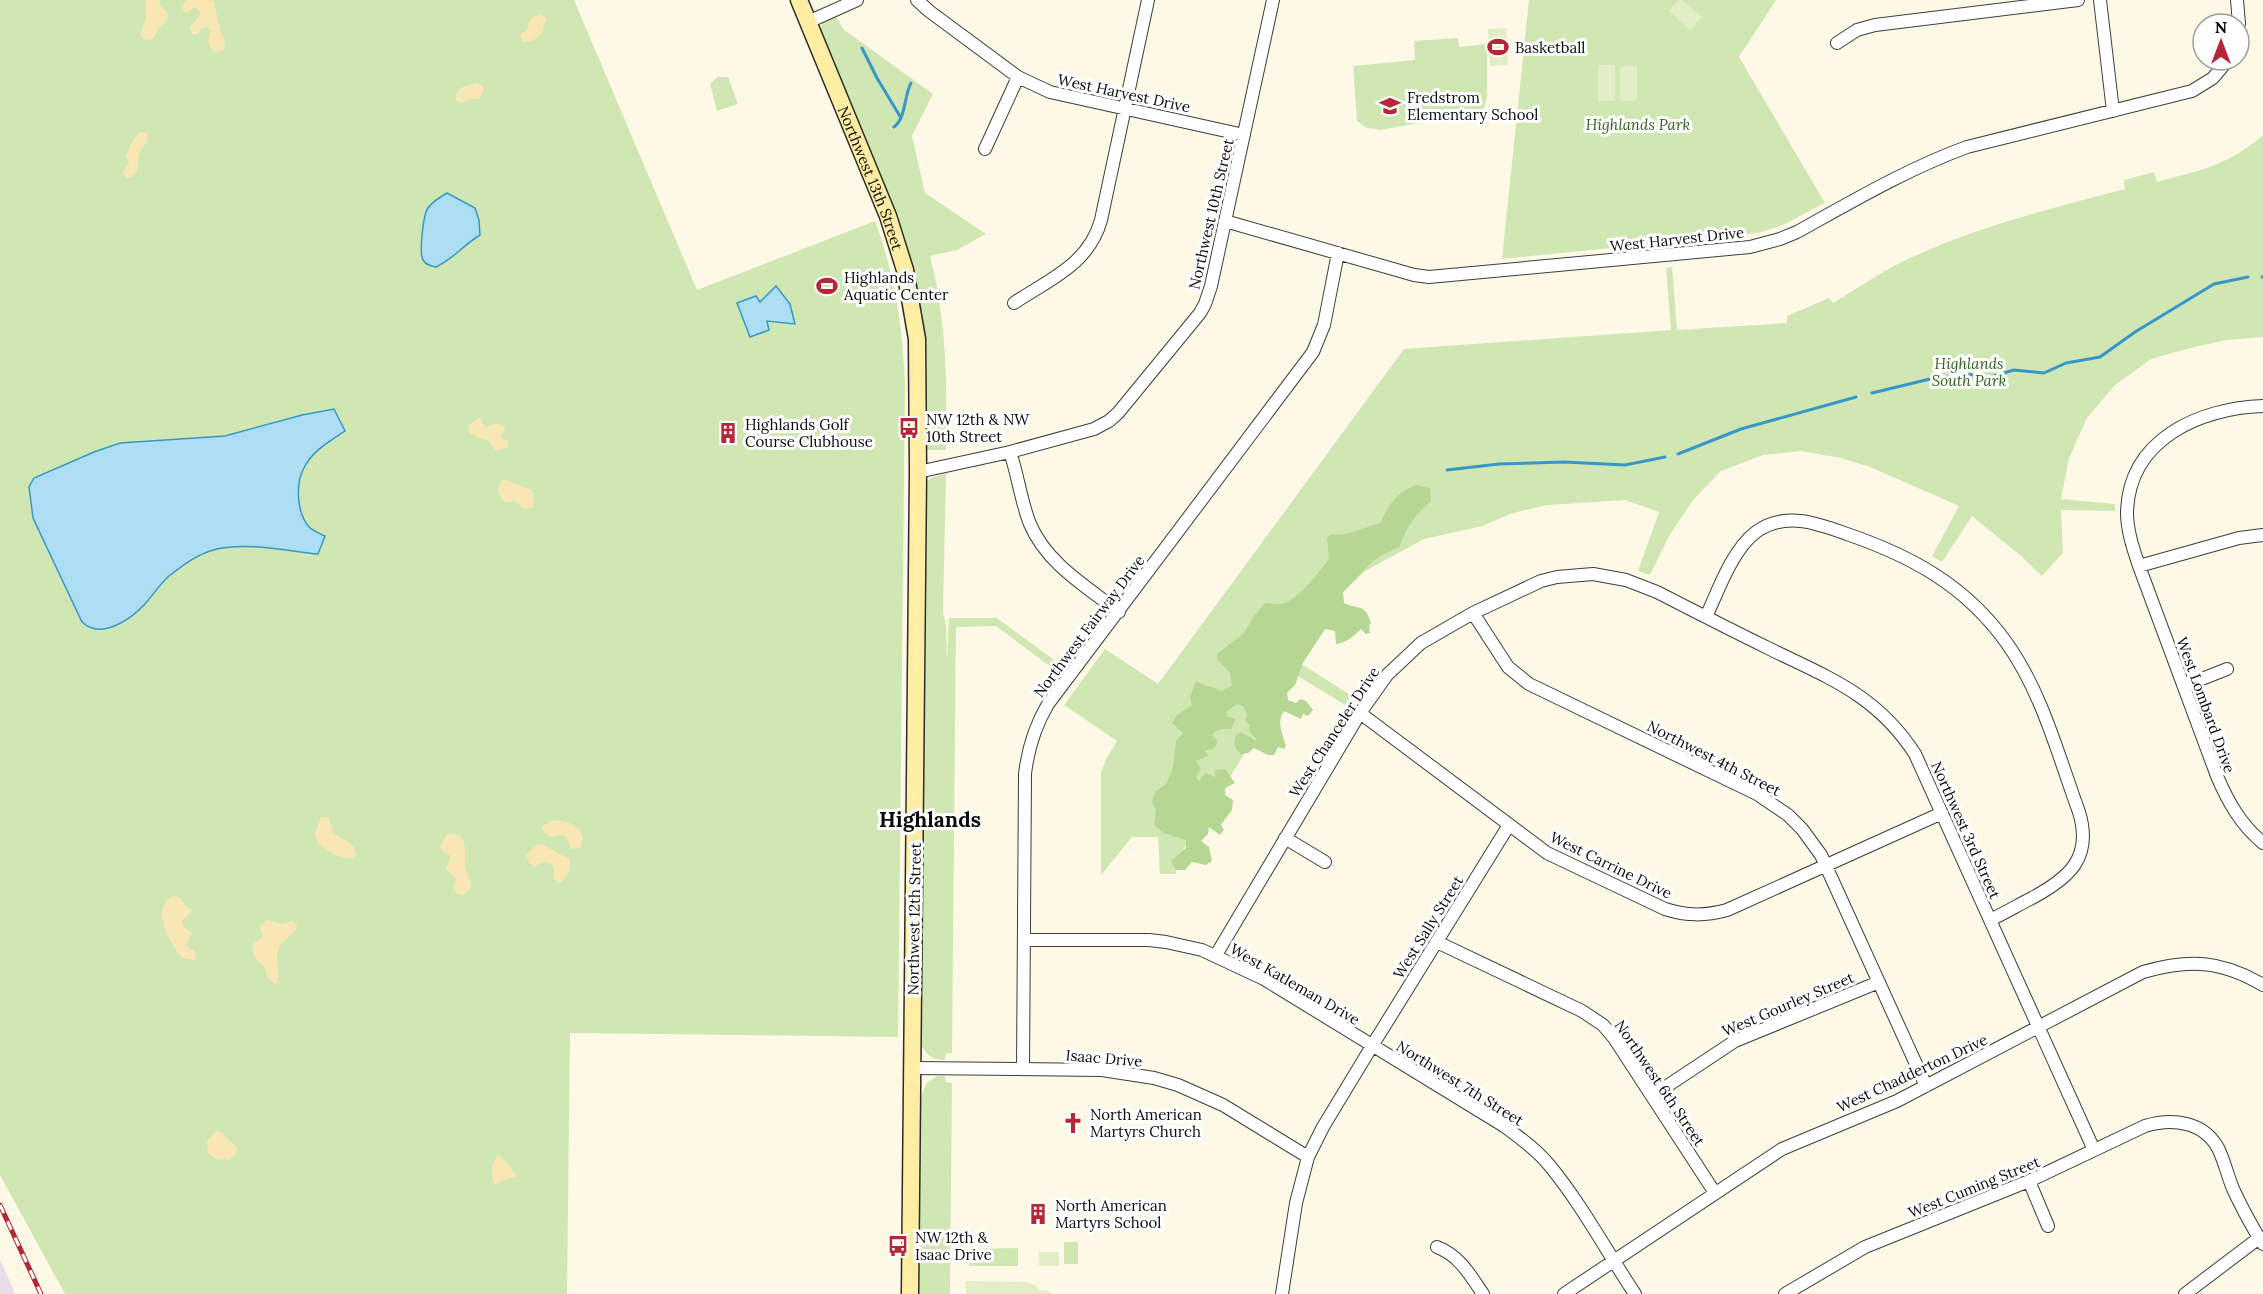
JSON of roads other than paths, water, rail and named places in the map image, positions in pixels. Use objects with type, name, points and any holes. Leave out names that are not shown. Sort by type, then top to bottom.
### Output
[{"type":"main road","name":"Northwest 13th Street","points":[[799,0],[888,216],[905,270],[916,339],[918,472]]},
{"type":"main road","name":"Northwest 12th Street","points":[[910,1294],[918,472]]},
{"type":"street","points":[[808,22],[857,0]]},
{"type":"street","name":"West Harvest Drive","points":[[917,0],[1018,77],[1050,92],[1244,135]]},
{"type":"street","points":[[1014,303],[1080,260],[1094,240],[1101,220],[1148,0]]},
{"type":"street","name":"Northwest 10th Street","points":[[918,472],[1010,452],[1094,429],[1109,421],[1118,413],[1205,304],[1273,0]]},
{"type":"street","points":[[1837,43],[1857,30],[1875,25],[2078,0]]},
{"type":"street","points":[[2100,0],[2113,111],[2192,91],[2213,78],[2218,72]]},
{"type":"street","points":[[985,149],[1018,77]]},
{"type":"street","name":"West Harvest Drive","points":[[1225,221],[1414,275],[1444,277],[1762,244],[1797,232],[1907,171],[1935,159],[1967,147],[2113,111]]},
{"type":"street","name":"Northwest Fairway Drive","points":[[1023,1069],[1025,774],[1028,750],[1040,718],[1048,704],[1313,352],[1324,325],[1338,254]]},
{"type":"street","name":"West Lombard Drive","points":[[2263,406],[2230,409],[2194,419],[2170,433],[2152,449],[2136,475],[2128,505],[2128,528],[2139,566],[2217,776],[2231,808],[2263,843]]},
{"type":"street","points":[[1010,452],[1029,522],[1045,552],[1119,612]]},
{"type":"street","points":[[1706,617],[1741,547],[1756,532],[1767,526],[1794,520],[1817,523],[1908,558],[1947,583],[1977,608],[2005,640],[2032,686],[2079,812],[2083,832],[2079,856],[2066,877],[1990,920]]},
{"type":"street","points":[[2139,566],[2239,538],[2263,535]]},
{"type":"street","name":"West Chanceler Drive","points":[[1216,956],[1360,713],[1387,675],[1403,658],[1440,630],[1541,581],[1575,574],[1593,574],[1634,583],[1706,617]]},
{"type":"street","name":"Northwest 4th Street","points":[[1473,613],[1508,667],[1529,684],[1757,794],[1774,804],[1802,829],[1826,866],[1926,1086]]},
{"type":"street","name":"Northwest 3rd Street","points":[[1706,617],[1841,684],[1875,706],[1903,735],[1915,754],[2094,1150]]},
{"type":"street","points":[[2184,686],[2227,669]]},
{"type":"street","name":"West Carrine Drive","points":[[1360,713],[1509,825],[1560,860],[1680,914],[1712,914],[1727,910],[1942,813]]},
{"type":"street","name":"West Sally Street","points":[[1372,1046],[1509,825]]},
{"type":"street","points":[[1286,837],[1325,862]]},
{"type":"street","name":"West Katleman Drive","points":[[1024,940],[1166,942],[1191,947],[1216,956],[1264,980],[1372,1046]]},
{"type":"street","name":"Northwest 6th Street","points":[[1437,942],[1594,1017],[1614,1038],[1715,1193]]},
{"type":"street","name":"West Chadderton Drive","points":[[1564,1294],[1791,1144],[1888,1105],[2143,972],[2179,963],[2214,964],[2263,984]]},
{"type":"street","name":"West Gourley Street","points":[[1652,1096],[1735,1041],[1879,982]]},
{"type":"street","points":[[1282,1294],[1296,1203],[1308,1157],[1372,1046]]},
{"type":"street","name":"Northwest 7th Street","points":[[1372,1046],[1504,1126],[1535,1150],[1550,1166],[1635,1294]]},
{"type":"street","name":"Isaac Drive","points":[[913,1068],[1116,1071],[1154,1078],[1178,1085],[1223,1105],[1308,1157]]},
{"type":"street","name":"West Cuming Street","points":[[1785,1294],[1865,1247],[2029,1181],[2145,1126],[2162,1122],[2180,1122],[2199,1129],[2213,1141],[2234,1191],[2261,1241]]},
{"type":"street","points":[[2029,1181],[2048,1226]]},
{"type":"street","points":[[2185,1294],[2261,1241]]},
{"type":"street","points":[[1437,1247],[1458,1260],[1483,1294]]},
{"type":"water","points":[[447,193],[475,208],[480,235],[436,267],[423,260],[421,250],[423,226],[428,208]]},
{"type":"water","points":[[776,286],[790,304],[795,324],[767,321],[769,330],[750,337],[737,303],[756,296],[760,302]]},
{"type":"water","points":[[334,409],[345,431],[322,447],[307,462],[298,490],[305,521],[311,528],[325,536],[318,554],[241,546],[210,551],[169,576],[145,604],[132,616],[115,626],[98,629],[82,622],[33,518],[29,487],[34,478],[120,443],[225,436],[302,415]]},
{"type":"waterway","points":[[862,48],[901,118]]},
{"type":"waterway","points":[[894,127],[903,113],[911,83]]},
{"type":"waterway","points":[[1872,393],[1930,379],[1964,374],[1990,377],[2014,370],[2044,373],[2066,363],[2100,357],[2135,332],[2214,284],[2248,277]]},
{"type":"waterway","points":[[1678,454],[1741,429],[1856,397]]},
{"type":"waterway","points":[[1447,470],[1499,464],[1564,462],[1625,465],[1665,457]]},
{"type":"railway","points":[[0,1205],[41,1294]]},
{"type":"place","name":"Basketball","points":[[1498,47]]},
{"type":"place","name":"Fredstrom Elementary School","points":[[1390,106]]},
{"type":"place","name":"Highlands Aquatic Center","points":[[827,286]]},
{"type":"place","name":"NW 12th & NW 10th Street","points":[[909,428]]},
{"type":"place","name":"Highlands Golf Course Clubhouse","points":[[728,433]]},
{"type":"place","name":"North American Martyrs Church","points":[[1073,1123]]},
{"type":"place","name":"North American Martyrs School","points":[[1038,1214]]},
{"type":"place","name":"NW 12th & Isaac Drive","points":[[898,1246]]},
{"type":"district","name":"Highlands","points":[[930,819]]},
{"type":"park label","name":"Highlands Park","points":[[1638,124]]},
{"type":"park label","name":"Highlands South Park","points":[[1969,372]]}]
